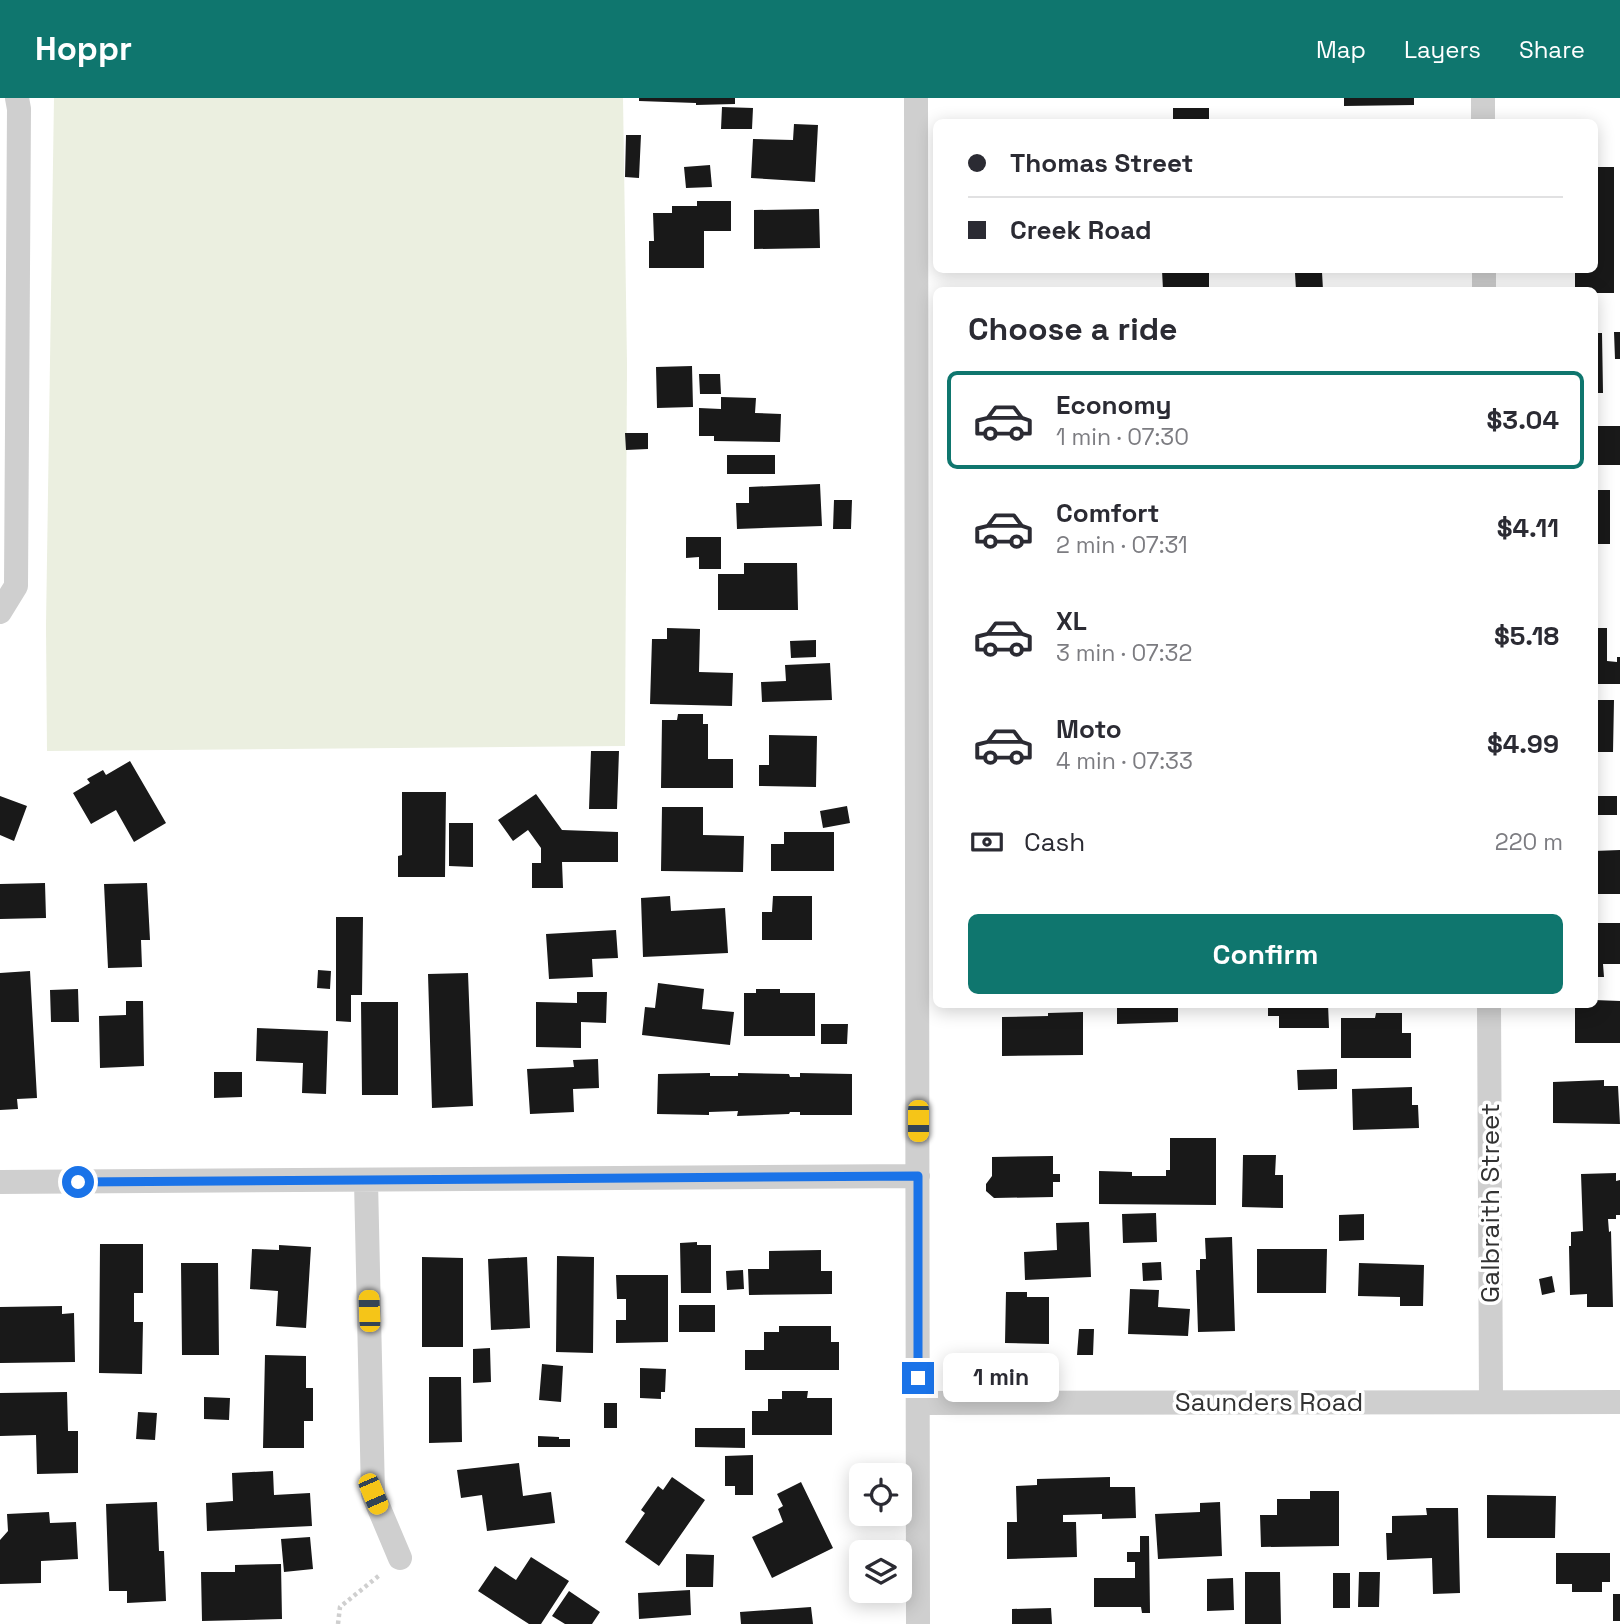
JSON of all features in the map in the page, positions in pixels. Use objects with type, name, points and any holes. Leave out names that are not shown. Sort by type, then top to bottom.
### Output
[{"type":"street","points":[[0,612],[16,586],[17,98]]},
{"type":"street","points":[[916,98],[918,1624]]},
{"type":"street","points":[[1483,98],[1483,119]]},
{"type":"street","name":"Galbraith Street","points":[[1489,1008],[1491,1402]]},
{"type":"street","points":[[0,1182],[918,1176]]},
{"type":"street","points":[[366,1181],[373,1494],[400,1558]]},
{"type":"street","name":"Saunders Road","points":[[918,1403],[1620,1402]]},
{"type":"path","points":[[338,1624],[340,1607],[400,1558]]},
{"type":"shaded area","points":[[54,98],[623,98],[627,364],[625,746],[47,751],[46,626]]},
{"type":"building","points":[[639,98],[735,98],[735,104],[696,105],[639,101]]},
{"type":"building","points":[[1344,98],[1414,98],[1414,105],[1344,106]]},
{"type":"building","points":[[722,107],[753,108],[752,129],[721,129]]},
{"type":"building","points":[[1173,108],[1209,108],[1209,119],[1173,119]]},
{"type":"building","points":[[794,124],[818,125],[815,182],[751,178],[753,139],[793,140]]},
{"type":"building","points":[[626,135],[641,135],[639,178],[625,177]]},
{"type":"building","points":[[710,165],[712,187],[686,188],[684,167]]},
{"type":"building","points":[[1598,167],[1614,167],[1614,293],[1598,293],[1598,287],[1575,287],[1575,273],[1598,273]]},
{"type":"building","points":[[697,201],[731,201],[731,231],[704,231],[704,268],[649,268],[649,241],[654,241],[653,213],[672,213],[672,206],[697,206]]},
{"type":"building","points":[[819,209],[820,248],[754,249],[754,210]]},
{"type":"building","points":[[1162,273],[1209,273],[1209,287],[1163,287]]},
{"type":"building","points":[[1295,273],[1322,273],[1323,287],[1296,287]]},
{"type":"building","points":[[1614,332],[1620,332],[1620,359],[1615,359]]},
{"type":"building","points":[[1598,333],[1602,333],[1603,393],[1598,393]]},
{"type":"building","points":[[692,366],[693,407],[657,408],[656,367]]},
{"type":"building","points":[[699,374],[720,374],[721,394],[700,394]]},
{"type":"building","points":[[721,397],[756,398],[755,413],[781,414],[780,442],[714,441],[714,436],[699,436],[699,408],[721,409]]},
{"type":"building","points":[[1598,426],[1620,426],[1620,465],[1598,465]]},
{"type":"building","points":[[625,433],[648,433],[648,449],[626,450]]},
{"type":"building","points":[[727,455],[775,455],[775,474],[727,474]]},
{"type":"building","points":[[820,484],[822,526],[737,529],[736,503],[749,503],[749,487]]},
{"type":"building","points":[[1598,490],[1610,490],[1610,544],[1598,544]]},
{"type":"building","points":[[834,500],[852,500],[851,529],[833,529]]},
{"type":"building","points":[[686,537],[721,537],[721,569],[699,569],[699,557],[686,558]]},
{"type":"building","points":[[744,563],[797,563],[798,610],[718,610],[718,574],[744,574]]},
{"type":"building","points":[[667,628],[700,629],[699,672],[733,673],[732,706],[650,704],[652,639],[667,639]]},
{"type":"building","points":[[1598,628],[1607,628],[1607,661],[1617,662],[1617,657],[1620,657],[1620,684],[1598,684]]},
{"type":"building","points":[[816,640],[816,657],[791,658],[790,641]]},
{"type":"building","points":[[830,663],[832,700],[762,702],[761,682],[786,681],[785,665]]},
{"type":"building","points":[[1598,700],[1614,700],[1613,752],[1598,752]]},
{"type":"building","points":[[678,714],[703,714],[703,724],[708,724],[708,759],[733,759],[733,788],[661,788],[662,720],[677,720]]},
{"type":"building","points":[[769,735],[817,736],[816,787],[759,786],[759,765],[769,765]]},
{"type":"building","points":[[591,751],[619,751],[617,809],[589,809]]},
{"type":"building","points":[[130,761],[166,823],[134,842],[116,810],[91,824],[73,793],[90,783],[87,779],[103,770],[106,775]]},
{"type":"building","points":[[402,792],[446,792],[445,877],[398,877],[398,856],[402,855]]},
{"type":"building","points":[[536,794],[562,830],[618,832],[618,862],[562,862],[563,888],[532,888],[532,863],[541,863],[541,848],[528,830],[513,841],[498,820]]},
{"type":"building","points":[[0,796],[27,806],[14,841],[0,835]]},
{"type":"building","points":[[1598,796],[1617,796],[1617,815],[1598,815]]},
{"type":"building","points":[[847,806],[850,823],[823,828],[820,811]]},
{"type":"building","points":[[662,807],[703,807],[703,835],[744,836],[743,872],[661,871]]},
{"type":"building","points":[[449,823],[473,823],[473,867],[449,866]]},
{"type":"building","points":[[784,832],[834,832],[834,871],[771,871],[771,844],[784,844]]},
{"type":"building","points":[[1620,850],[1620,894],[1598,894],[1598,851]]},
{"type":"building","points":[[45,883],[46,918],[0,919],[0,884]]},
{"type":"building","points":[[147,883],[150,940],[141,940],[142,967],[108,968],[104,884]]},
{"type":"building","points":[[670,896],[671,911],[725,908],[728,953],[643,957],[641,898]]},
{"type":"building","points":[[773,896],[812,896],[812,940],[762,940],[762,912],[772,912]]},
{"type":"building","points":[[336,917],[363,917],[362,995],[351,995],[351,1022],[336,1021]]},
{"type":"building","points":[[1598,923],[1620,923],[1620,964],[1603,964],[1604,977],[1598,977]]},
{"type":"building","points":[[616,930],[618,958],[592,959],[593,977],[549,979],[546,934]]},
{"type":"building","points":[[318,970],[331,971],[330,989],[317,988]]},
{"type":"building","points":[[30,971],[37,1098],[17,1099],[18,1109],[0,1110],[0,973]]},
{"type":"building","points":[[468,973],[473,1106],[432,1108],[428,974]]},
{"type":"building","points":[[658,983],[704,989],[702,1009],[734,1012],[730,1045],[642,1035],[645,1007],[655,1008]]},
{"type":"building","points":[[78,989],[79,1022],[51,1022],[50,990]]},
{"type":"building","points":[[756,989],[780,989],[780,993],[815,993],[815,1036],[744,1036],[744,993],[756,993]]},
{"type":"building","points":[[577,992],[607,992],[606,1023],[581,1022],[581,1048],[536,1047],[536,1002],[577,1003]]},
{"type":"building","points":[[1598,1000],[1620,1001],[1620,1043],[1575,1043],[1575,1008],[1598,1008]]},
{"type":"building","points":[[126,1001],[143,1001],[144,1066],[100,1068],[99,1016],[126,1015]]},
{"type":"building","points":[[361,1002],[398,1002],[398,1095],[362,1095]]},
{"type":"building","points":[[1117,1008],[1178,1008],[1178,1022],[1117,1024]]},
{"type":"building","points":[[1268,1008],[1328,1008],[1329,1028],[1279,1028],[1279,1016],[1268,1016]]},
{"type":"building","points":[[1083,1012],[1083,1055],[1002,1056],[1002,1017]]},
{"type":"building","points":[[1376,1013],[1402,1013],[1402,1033],[1411,1033],[1411,1058],[1341,1058],[1341,1018],[1375,1018]]},
{"type":"building","points":[[821,1024],[848,1024],[847,1044],[821,1044]]},
{"type":"building","points":[[257,1028],[328,1031],[326,1094],[302,1093],[303,1063],[256,1061]]},
{"type":"building","points":[[598,1059],[599,1088],[573,1089],[574,1112],[530,1114],[527,1069],[574,1067],[573,1060]]},
{"type":"building","points":[[1337,1069],[1337,1089],[1298,1090],[1297,1070]]},
{"type":"building","points":[[214,1072],[242,1072],[242,1097],[214,1098]]},
{"type":"building","points":[[710,1073],[710,1076],[738,1076],[738,1073],[789,1074],[790,1077],[800,1077],[800,1073],[852,1074],[852,1115],[800,1115],[800,1112],[790,1112],[737,1116],[738,1111],[709,1112],[709,1115],[657,1114],[658,1074]]},
{"type":"building","points":[[1604,1080],[1604,1086],[1618,1086],[1620,1124],[1553,1123],[1553,1082]]},
{"type":"building","points":[[1412,1087],[1412,1105],[1418,1105],[1419,1128],[1353,1130],[1352,1089]]},
{"type":"building","points":[[1170,1138],[1216,1138],[1216,1205],[1099,1204],[1099,1171],[1132,1172],[1132,1176],[1166,1176],[1166,1170],[1170,1170]]},
{"type":"building","points":[[1243,1155],[1276,1155],[1275,1175],[1283,1175],[1283,1208],[1242,1207]]},
{"type":"building","points":[[1053,1156],[1053,1174],[1060,1174],[1060,1182],[1053,1182],[1053,1197],[994,1198],[986,1191],[986,1184],[992,1176],[992,1157]]},
{"type":"building","points":[[1616,1173],[1616,1181],[1620,1180],[1620,1215],[1616,1215],[1616,1219],[1608,1219],[1609,1232],[1611,1231],[1613,1307],[1587,1307],[1587,1294],[1570,1295],[1571,1232],[1583,1231],[1581,1174]]},
{"type":"building","points":[[1156,1213],[1157,1242],[1123,1243],[1122,1214]]},
{"type":"building","points":[[1364,1214],[1364,1240],[1339,1241],[1339,1215]]},
{"type":"building","points":[[1089,1222],[1091,1277],[1025,1280],[1024,1252],[1057,1250],[1056,1223]]},
{"type":"building","points":[[1232,1237],[1235,1331],[1198,1332],[1196,1270],[1200,1270],[1200,1259],[1206,1259],[1205,1238]]},
{"type":"building","points":[[697,1242],[697,1245],[711,1245],[711,1293],[681,1293],[680,1243]]},
{"type":"building","points":[[100,1244],[143,1244],[143,1293],[134,1293],[134,1322],[143,1322],[142,1374],[99,1373]]},
{"type":"building","points":[[279,1245],[311,1247],[306,1328],[276,1326],[278,1291],[250,1289],[252,1249],[279,1250]]},
{"type":"building","points":[[1257,1249],[1327,1249],[1326,1293],[1257,1293]]},
{"type":"building","points":[[821,1250],[821,1271],[832,1271],[832,1294],[749,1295],[748,1269],[769,1269],[769,1251]]},
{"type":"building","points":[[557,1256],[594,1257],[593,1353],[556,1352]]},
{"type":"building","points":[[422,1257],[463,1258],[463,1347],[422,1347]]},
{"type":"building","points":[[527,1257],[530,1328],[491,1330],[488,1259]]},
{"type":"building","points":[[1161,1262],[1162,1280],[1143,1281],[1142,1263]]},
{"type":"building","points":[[181,1263],[218,1263],[219,1355],[182,1355]]},
{"type":"building","points":[[1359,1263],[1424,1265],[1423,1306],[1400,1306],[1400,1297],[1358,1296]]},
{"type":"building","points":[[743,1270],[744,1289],[727,1290],[726,1271]]},
{"type":"building","points":[[616,1275],[668,1275],[668,1342],[616,1343],[616,1320],[626,1320],[626,1299],[617,1299]]},
{"type":"building","points":[[1552,1276],[1555,1292],[1542,1295],[1539,1279]]},
{"type":"building","points":[[1130,1289],[1159,1290],[1158,1307],[1190,1309],[1188,1336],[1128,1334]]},
{"type":"building","points":[[1006,1292],[1027,1292],[1027,1297],[1049,1297],[1049,1344],[1005,1343]]},
{"type":"building","points":[[679,1305],[715,1305],[715,1332],[679,1332]]},
{"type":"building","points":[[62,1306],[62,1314],[74,1313],[75,1362],[0,1363],[0,1307]]},
{"type":"building","points":[[779,1326],[831,1326],[831,1342],[839,1342],[839,1370],[745,1370],[745,1350],[764,1350],[764,1332],[779,1332]]},
{"type":"building","points":[[1079,1329],[1094,1329],[1093,1355],[1077,1355]]},
{"type":"building","points":[[490,1348],[491,1382],[473,1383],[473,1349]]},
{"type":"building","points":[[265,1355],[306,1356],[306,1388],[313,1388],[313,1421],[304,1421],[304,1448],[263,1448]]},
{"type":"building","points":[[542,1364],[563,1366],[561,1402],[539,1400]]},
{"type":"building","points":[[640,1368],[666,1369],[665,1392],[661,1392],[661,1399],[640,1398]]},
{"type":"building","points":[[429,1377],[461,1377],[462,1442],[429,1443]]},
{"type":"building","points":[[782,1391],[808,1391],[807,1398],[832,1398],[832,1435],[752,1435],[752,1411],[768,1411],[768,1399],[782,1399]]},
{"type":"building","points":[[67,1392],[68,1431],[78,1431],[78,1473],[37,1474],[36,1435],[0,1436],[0,1393]]},
{"type":"building","points":[[204,1397],[230,1398],[229,1420],[204,1419]]},
{"type":"building","points":[[604,1403],[617,1403],[617,1428],[604,1428]]},
{"type":"building","points":[[138,1412],[157,1413],[155,1440],[136,1439]]},
{"type":"building","points":[[695,1428],[745,1428],[745,1448],[695,1447]]},
{"type":"building","points":[[538,1436],[570,1439],[570,1447],[538,1447]]},
{"type":"building","points":[[753,1455],[753,1495],[735,1495],[735,1486],[725,1486],[725,1456]]},
{"type":"building","points":[[519,1463],[523,1496],[551,1492],[555,1523],[487,1531],[482,1495],[461,1498],[457,1470]]},
{"type":"building","points":[[273,1471],[274,1495],[310,1493],[312,1526],[207,1531],[206,1503],[233,1501],[232,1473]]},
{"type":"building","points":[[672,1477],[705,1500],[659,1566],[625,1542],[645,1513],[641,1510],[658,1486],[663,1490]]},
{"type":"building","points":[[1110,1477],[1110,1487],[1135,1487],[1136,1518],[1102,1519],[1102,1514],[1063,1515],[1063,1522],[1076,1522],[1077,1557],[1007,1559],[1007,1522],[1017,1522],[1016,1486],[1037,1485],[1037,1479]]},
{"type":"building","points":[[801,1482],[833,1548],[772,1578],[752,1537],[783,1522],[778,1509],[783,1506],[777,1494]]},
{"type":"building","points":[[1310,1491],[1339,1491],[1339,1546],[1261,1547],[1260,1515],[1277,1515],[1277,1499],[1310,1499]]},
{"type":"building","points":[[1487,1495],[1556,1496],[1555,1538],[1487,1538]]},
{"type":"building","points":[[157,1502],[159,1551],[164,1551],[166,1601],[127,1603],[127,1591],[109,1591],[106,1504]]},
{"type":"building","points":[[1220,1502],[1222,1556],[1158,1559],[1155,1514],[1200,1512],[1200,1503]]},
{"type":"building","points":[[1426,1508],[1458,1508],[1460,1593],[1433,1594],[1432,1558],[1387,1560],[1386,1533],[1392,1533],[1392,1516],[1427,1515]]},
{"type":"building","points":[[49,1512],[50,1523],[76,1522],[78,1559],[41,1561],[41,1583],[0,1584],[0,1540],[8,1531],[7,1514]]},
{"type":"building","points":[[1140,1536],[1149,1536],[1150,1613],[1142,1613],[1141,1607],[1094,1607],[1094,1578],[1135,1578],[1135,1562],[1127,1562],[1127,1552],[1140,1552]]},
{"type":"building","points":[[310,1537],[313,1569],[284,1572],[281,1539]]},
{"type":"building","points":[[1556,1553],[1610,1553],[1610,1582],[1602,1582],[1602,1592],[1572,1592],[1572,1584],[1556,1584]]},
{"type":"building","points":[[686,1554],[714,1555],[713,1587],[686,1587]]},
{"type":"building","points":[[531,1557],[569,1581],[541,1624],[529,1624],[478,1591],[495,1566],[516,1580]]},
{"type":"building","points":[[281,1564],[282,1619],[202,1621],[201,1572],[235,1572],[235,1565]]},
{"type":"building","points":[[1245,1572],[1280,1572],[1281,1624],[1245,1624]]},
{"type":"building","points":[[1359,1572],[1380,1572],[1379,1607],[1358,1607]]},
{"type":"building","points":[[1333,1573],[1350,1573],[1350,1608],[1333,1608]]},
{"type":"building","points":[[1233,1578],[1234,1610],[1207,1611],[1207,1579]]},
{"type":"building","points":[[690,1590],[691,1615],[639,1619],[638,1593]]},
{"type":"building","points":[[569,1591],[600,1612],[592,1624],[565,1624],[552,1616]]},
{"type":"building","points":[[1613,1594],[1620,1594],[1620,1621],[1613,1621]]},
{"type":"building","points":[[811,1607],[813,1624],[741,1624],[740,1612]]},
{"type":"building","points":[[1051,1608],[1052,1624],[1012,1624],[1012,1609]]},
{"type":"route","points":[[78,1182],[918,1176],[918,1378]]}]
